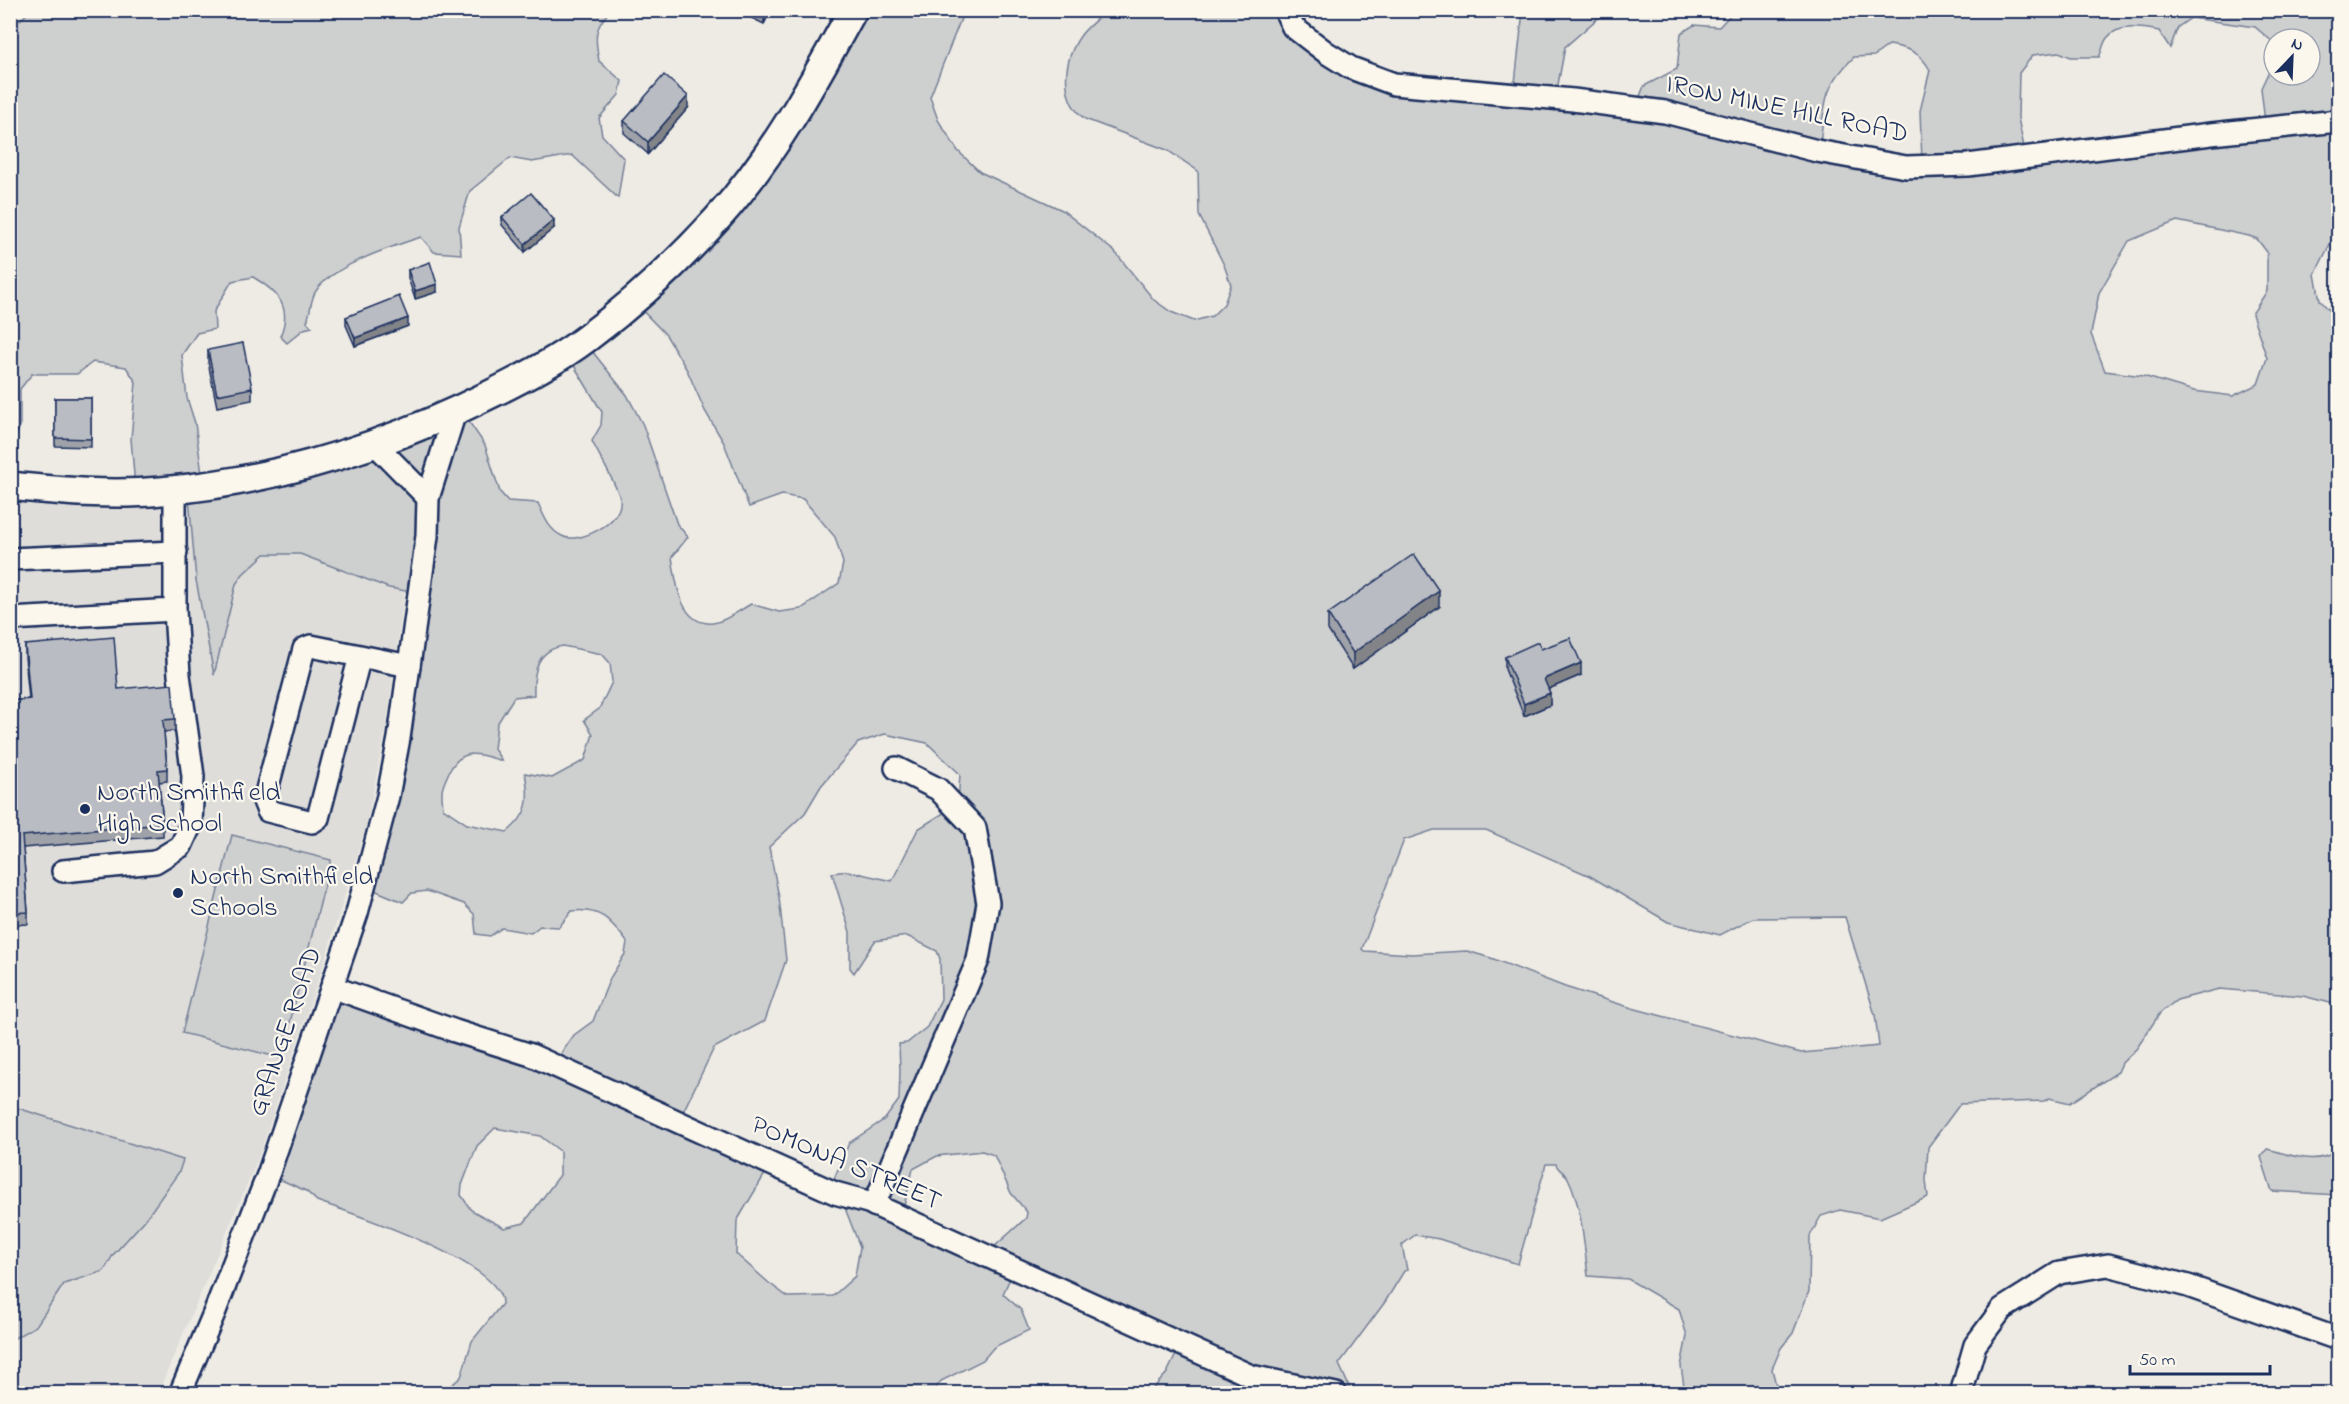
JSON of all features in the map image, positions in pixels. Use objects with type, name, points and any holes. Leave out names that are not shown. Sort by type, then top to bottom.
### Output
[{"type":"main road","points":[[10,486],[64,492],[158,492],[233,482],[318,463],[374,443],[455,412],[528,375],[586,339],[663,273],[717,219],[766,158],[821,69],[853,10]]},
{"type":"street","name":"IRON MINE HILL ROAD","points":[[1285,10],[1293,27],[1327,53],[1351,68],[1394,84],[1573,100],[1665,112],[1817,151],[1906,167],[1968,165],[2211,134],[2338,121]]},
{"type":"street","name":"GRANGE ROAD","points":[[180,1394],[241,1245],[357,913],[388,796],[399,738],[427,536],[428,498],[455,412]]},
{"type":"street","points":[[374,443],[428,498]]},
{"type":"street","points":[[63,871],[155,862],[181,846],[191,824],[193,776],[179,675],[175,610],[176,490]]},
{"type":"street","points":[[10,559],[176,552]]},
{"type":"street","points":[[10,619],[175,610]]},
{"type":"street","points":[[360,656],[318,818],[312,822],[268,811],[264,801],[304,649],[311,646],[360,656],[409,666]]},
{"type":"street","points":[[874,1204],[978,960],[988,903],[975,828],[938,789],[896,768]]},
{"type":"street","name":"POMONA STREET","points":[[332,987],[455,1031],[531,1055],[835,1193],[874,1204],[1251,1376],[1336,1394]]},
{"type":"street","points":[[1961,1394],[1975,1345],[2002,1309],[2059,1273],[2108,1265],[2188,1286],[2338,1339]]},
{"type":"shaded area","points":[[909,10],[915,13],[917,11],[964,11],[930,97],[938,120],[958,151],[980,172],[1062,210],[1115,252],[1154,300],[1171,312],[1194,321],[1212,316],[1224,304],[1231,285],[1224,265],[1199,215],[1198,171],[1167,150],[1085,119],[1071,101],[1067,79],[1070,56],[1083,32],[1101,15],[1102,11],[1287,11],[1355,68],[1514,92],[1523,11],[1606,11],[1565,47],[1556,95],[1637,104],[1644,86],[1677,69],[1681,33],[1694,25],[1719,27],[1734,11],[2338,11],[2338,228],[2315,274],[2320,300],[2329,310],[2338,315],[2338,1005],[2303,996],[2219,989],[2177,1000],[2160,1013],[2137,1048],[2122,1063],[2118,1072],[2070,1103],[2049,1098],[2044,1101],[1960,1104],[1928,1147],[1926,1180],[1928,1197],[1880,1218],[1840,1210],[1821,1216],[1810,1236],[1809,1291],[1793,1333],[1781,1348],[1772,1369],[1778,1393],[1685,1393],[1681,1366],[1687,1336],[1679,1309],[1628,1279],[1588,1276],[1582,1226],[1573,1189],[1567,1176],[1556,1164],[1546,1164],[1518,1264],[1439,1239],[1415,1235],[1402,1245],[1407,1270],[1404,1271],[1385,1302],[1339,1364],[1352,1393],[1149,1393],[1167,1373],[1182,1342],[1016,1265],[1003,1294],[1021,1310],[1029,1330],[994,1347],[983,1360],[941,1381],[932,1393],[442,1393],[461,1377],[472,1341],[502,1304],[496,1288],[479,1272],[454,1257],[391,1228],[317,1201],[306,1191],[268,1174],[331,990],[556,1061],[574,1035],[593,1021],[610,978],[625,954],[627,942],[610,922],[590,911],[572,911],[559,927],[540,926],[531,933],[502,928],[490,936],[476,934],[474,914],[464,904],[427,891],[412,893],[403,902],[367,887],[418,593],[389,588],[300,554],[265,554],[243,574],[236,584],[214,675],[196,580],[188,486],[135,487],[131,439],[136,382],[126,367],[93,362],[77,374],[32,374],[20,389],[20,426],[11,448],[10,29],[30,11],[610,11],[598,29],[599,61],[622,81],[619,95],[599,118],[602,135],[624,159],[618,198],[572,155],[532,162],[510,158],[470,191],[459,227],[461,254],[434,252],[421,237],[349,265],[324,282],[316,291],[307,322],[312,327],[304,329],[287,343],[280,336],[285,317],[276,294],[253,277],[232,281],[214,311],[215,329],[197,333],[182,355],[187,398],[195,423],[203,481],[461,410],[485,445],[500,492],[508,501],[538,503],[553,530],[569,538],[578,537],[588,535],[607,524],[615,516],[620,499],[592,441],[601,425],[602,412],[570,359],[584,341],[627,395],[643,425],[677,524],[688,537],[672,557],[681,600],[693,617],[702,622],[713,623],[751,604],[779,612],[801,609],[839,583],[843,563],[835,537],[803,499],[782,495],[749,507],[724,443],[705,411],[687,370],[666,335],[636,304],[714,221],[852,11]],"holes":[[[2191,18],[2255,27],[2262,33],[2262,27],[2322,27],[2322,87],[2262,86],[2266,131],[2025,152],[2018,118],[2019,73],[2033,55],[2059,52],[2071,57],[2099,57],[2106,40],[2112,33],[2124,28],[2159,31],[2170,48],[2178,27]],[[1889,45],[1902,48],[1918,55],[1930,70],[1920,111],[1922,162],[1820,145],[1830,87],[1854,57],[1874,56]],[[2177,221],[2257,239],[2267,252],[2267,291],[2252,314],[2267,358],[2258,384],[2233,396],[2194,391],[2143,376],[2105,371],[2091,334],[2099,293],[2129,241]],[[563,646],[602,654],[610,663],[612,682],[599,709],[584,720],[593,734],[585,760],[552,778],[525,773],[527,799],[524,813],[507,832],[467,824],[443,808],[444,782],[454,764],[466,755],[486,756],[502,761],[494,749],[497,724],[514,697],[534,695],[534,678],[538,663],[547,652]],[[885,734],[927,743],[960,774],[958,804],[918,829],[892,881],[848,871],[832,873],[850,932],[850,968],[854,973],[875,941],[907,936],[937,951],[940,959],[941,999],[927,1027],[907,1043],[899,1044],[899,1100],[885,1119],[849,1143],[831,1186],[838,1190],[860,1247],[855,1276],[833,1296],[788,1297],[736,1254],[737,1221],[772,1162],[680,1118],[714,1048],[765,1021],[786,960],[779,897],[769,847],[805,813],[821,786],[858,743]],[[1434,830],[1486,830],[1590,876],[1668,922],[1720,935],[1753,918],[1845,917],[1875,1015],[1879,1046],[1801,1053],[1632,1008],[1565,987],[1467,951],[1412,954],[1364,951],[1362,949],[1404,840]],[[495,1128],[540,1136],[560,1151],[560,1175],[524,1223],[504,1228],[471,1210],[461,1195],[462,1185],[477,1146]],[[982,1151],[994,1155],[1011,1193],[1027,1212],[1026,1218],[984,1256],[903,1210],[913,1169],[937,1156]]]},
{"type":"shaded area","name":"North Smithfield Schools","points":[[238,496],[416,507],[386,729],[366,826],[325,960],[258,1159],[158,1393],[11,1394],[11,498],[81,507],[157,505]]},
{"type":"shaded area","points":[[232,835],[331,860],[281,1058],[182,1033]]},
{"type":"shaded area","points":[[11,1106],[183,1160],[179,1172],[145,1220],[113,1255],[104,1271],[64,1284],[36,1326],[11,1340]]},
{"type":"shaded area","points":[[2338,1148],[2338,1195],[2272,1191],[2261,1157],[2267,1149],[2304,1158],[2314,1158],[2331,1154]]},
{"type":"building","points":[[664,75],[688,96],[648,142],[624,121]]},
{"type":"building","points":[[531,193],[554,220],[525,244],[502,217]]},
{"type":"building","points":[[430,262],[437,284],[415,291],[408,270]]},
{"type":"building","points":[[399,296],[408,318],[355,338],[346,317]]},
{"type":"building","points":[[243,343],[252,388],[217,395],[208,350]]},
{"type":"building","points":[[55,398],[91,398],[91,439],[55,438]]},
{"type":"building","points":[[1414,554],[1439,591],[1353,653],[1328,614]]},
{"type":"building","name":"North Smithfield High School","points":[[114,637],[118,689],[172,684],[175,719],[163,720],[167,769],[158,770],[163,824],[22,836],[28,912],[10,913],[10,701],[30,699],[25,645]]},
{"type":"building","points":[[1570,638],[1581,663],[1544,679],[1550,693],[1524,704],[1505,657],[1538,642],[1541,649]]},
{"type":"place","name":"North Smithfield High School","points":[[85,809]]},
{"type":"place","name":"North Smithfield Schools","points":[[178,893]]}]
